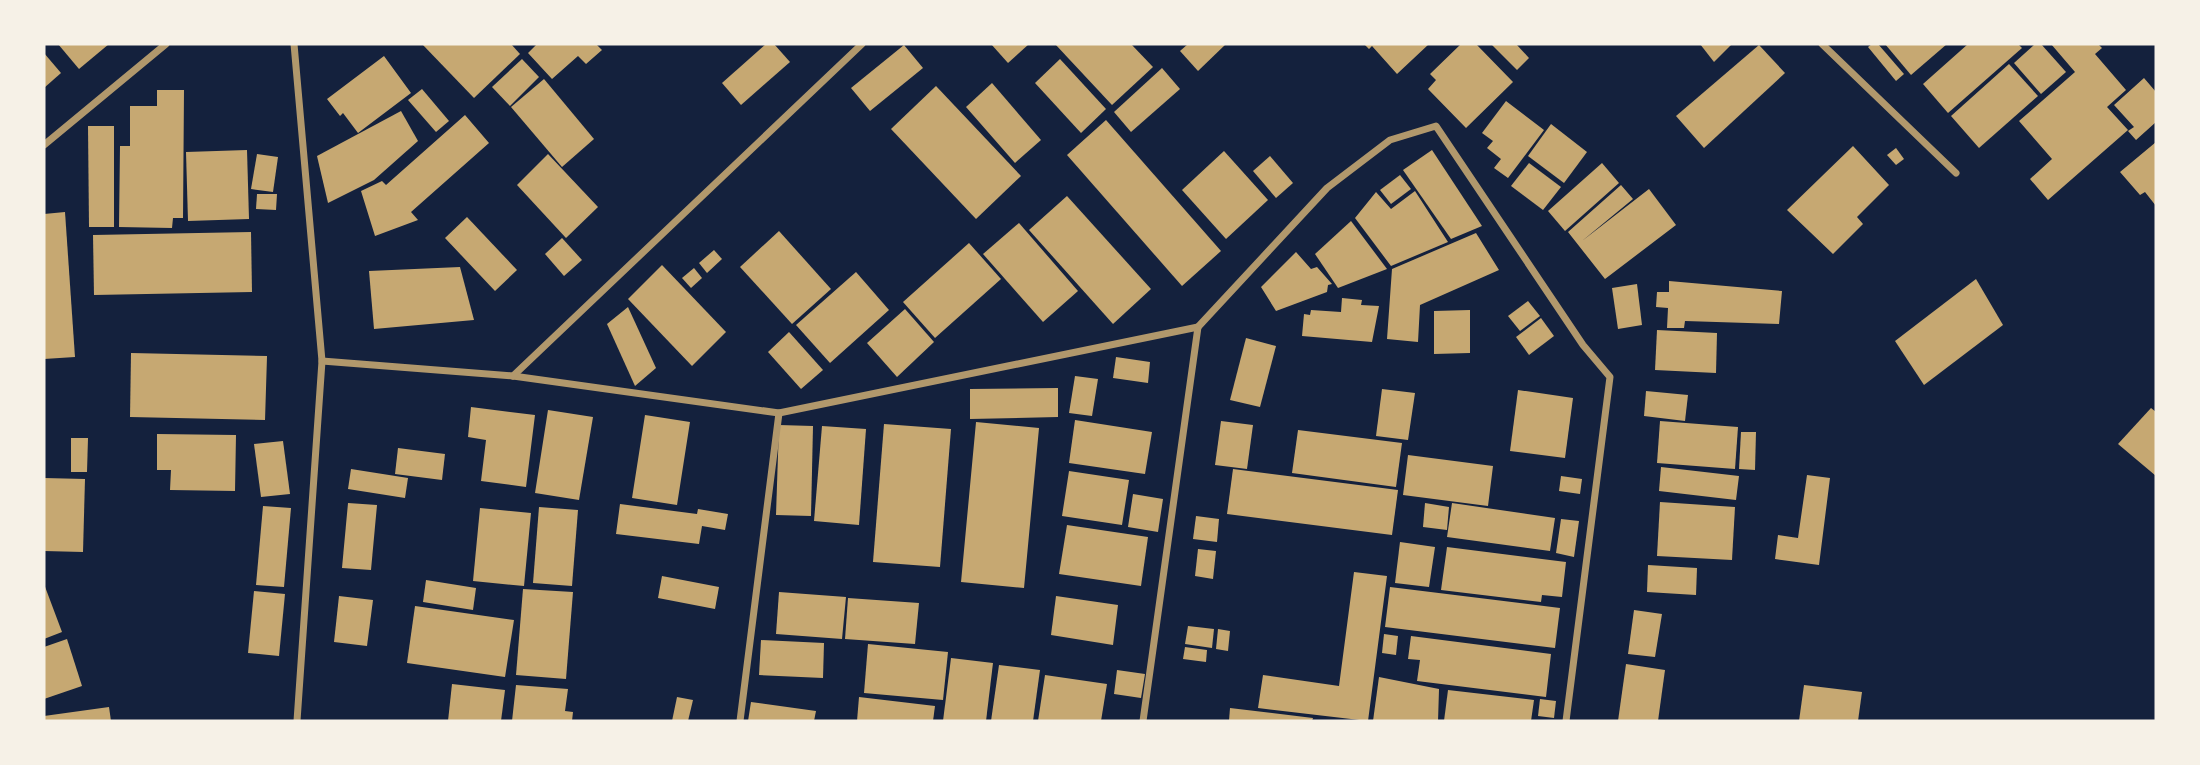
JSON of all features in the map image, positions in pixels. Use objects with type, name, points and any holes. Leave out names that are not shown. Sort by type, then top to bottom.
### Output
[{"type":"street","points":[[44,145],[166,44]]},
{"type":"street","points":[[294,44],[322,361],[297,721]]},
{"type":"street","points":[[513,376],[862,44]]},
{"type":"street","points":[[1822,44],[1956,173]]},
{"type":"street","points":[[1143,721],[1198,327],[1327,188],[1390,139],[1436,126],[1583,345],[1610,377],[1566,721]]},
{"type":"street","points":[[322,361],[513,376],[779,413],[1198,327]]},
{"type":"street","points":[[740,721],[779,413]]},
{"type":"building","points":[[58,44],[109,44],[79,69]]},
{"type":"building","points":[[422,44],[511,44],[520,54],[474,98]]},
{"type":"building","points":[[537,44],[596,44],[602,50],[586,64],[578,56],[552,79],[528,53]]},
{"type":"building","points":[[766,44],[774,44],[790,62],[741,105],[722,83]]},
{"type":"building","points":[[991,44],[1029,44],[1008,63]]},
{"type":"building","points":[[1055,44],[1131,44],[1153,67],[1112,105]]},
{"type":"building","points":[[1188,44],[1226,44],[1198,71],[1180,51]]},
{"type":"building","points":[[1364,44],[1429,44],[1397,74],[1372,46],[1369,49]]},
{"type":"building","points":[[1461,44],[1476,44],[1513,82],[1466,128],[1428,89],[1436,80],[1430,74]]},
{"type":"building","points":[[1491,44],[1516,44],[1529,58],[1517,70]]},
{"type":"building","points":[[1700,44],[1732,44],[1714,62]]},
{"type":"building","points":[[1878,44],[1904,74],[1896,81],[1868,47]]},
{"type":"building","points":[[1885,44],[1947,44],[1911,75]]},
{"type":"building","points":[[1968,44],[2018,44],[2022,48],[1948,113],[1923,84]]},
{"type":"building","points":[[2035,44],[2041,44],[2066,72],[2041,94],[2014,63]]},
{"type":"building","points":[[2051,44],[2098,44],[2102,48],[2095,54],[2126,90],[2107,107],[2128,130],[2048,200],[2030,179],[2052,159],[2019,121],[2075,72]]},
{"type":"building","points":[[904,45],[923,68],[870,111],[851,88]]},
{"type":"building","points":[[1759,45],[1785,73],[1704,148],[1676,116]]},
{"type":"building","points":[[44,53],[61,73],[44,88]]},
{"type":"building","points":[[384,56],[411,93],[358,133],[343,113],[340,116],[327,99]]},
{"type":"building","points":[[522,59],[539,77],[510,106],[492,87]]},
{"type":"building","points":[[1060,59],[1106,109],[1081,133],[1035,83]]},
{"type":"building","points":[[2009,64],[2038,96],[1979,148],[1951,116]]},
{"type":"building","points":[[1162,68],[1180,89],[1131,132],[1114,112]]},
{"type":"building","points":[[2144,78],[2156,92],[2156,122],[2136,140],[2128,131],[2134,127],[2114,105]]},
{"type":"building","points":[[544,79],[594,139],[562,167],[511,107]]},
{"type":"building","points":[[992,83],[1041,140],[1015,163],[966,107]]},
{"type":"building","points":[[936,86],[1021,176],[976,219],[891,129]]},
{"type":"building","points":[[422,89],[449,121],[436,132],[408,100]]},
{"type":"building","points":[[157,90],[184,90],[183,218],[173,218],[172,228],[119,227],[120,146],[130,146],[130,106],[157,106]]},
{"type":"building","points":[[1506,101],[1544,130],[1508,178],[1494,168],[1501,159],[1487,148],[1493,141],[1482,133]]},
{"type":"building","points":[[401,111],[418,141],[374,180],[328,203],[317,156]]},
{"type":"building","points":[[465,115],[489,143],[411,212],[418,220],[375,236],[361,191],[382,181],[386,185]]},
{"type":"building","points":[[1106,120],[1221,251],[1182,286],[1067,155]]},
{"type":"building","points":[[1551,124],[1587,152],[1564,183],[1528,156]]},
{"type":"building","points":[[88,126],[114,126],[114,227],[89,227]]},
{"type":"building","points":[[2156,142],[2156,206],[2145,192],[2140,195],[2120,172]]},
{"type":"building","points":[[1853,146],[1889,185],[1857,217],[1863,224],[1833,254],[1787,210]]},
{"type":"building","points":[[1896,148],[1904,159],[1896,165],[1887,155]]},
{"type":"building","points":[[247,150],[249,219],[188,221],[186,152]]},
{"type":"building","points":[[1432,150],[1482,226],[1451,239],[1403,170]]},
{"type":"building","points":[[1224,151],[1268,200],[1226,239],[1182,190]]},
{"type":"building","points":[[257,154],[278,157],[273,192],[251,189]]},
{"type":"building","points":[[548,154],[598,207],[566,238],[517,185]]},
{"type":"building","points":[[1270,156],[1293,183],[1276,198],[1253,171]]},
{"type":"building","points":[[1529,163],[1561,187],[1543,210],[1511,186]]},
{"type":"building","points":[[1602,163],[1619,183],[1565,231],[1548,211]]},
{"type":"building","points":[[1400,175],[1411,189],[1391,204],[1380,190]]},
{"type":"building","points":[[1621,185],[1633,199],[1582,241],[1649,189],[1676,225],[1605,279],[1568,232]]},
{"type":"building","points":[[1415,191],[1448,242],[1391,266],[1355,218],[1376,192],[1391,209]]},
{"type":"building","points":[[257,194],[277,194],[276,210],[256,209]]},
{"type":"building","points":[[1067,196],[1151,289],[1113,324],[1029,230]]},
{"type":"building","points":[[65,212],[75,357],[44,359],[44,214]]},
{"type":"building","points":[[467,217],[517,270],[495,291],[445,238]]},
{"type":"building","points":[[1351,221],[1387,269],[1338,288],[1315,254]]},
{"type":"building","points":[[1019,223],[1078,291],[1043,322],[983,254]]},
{"type":"building","points":[[779,231],[831,289],[792,324],[740,267]]},
{"type":"building","points":[[251,232],[252,292],[94,295],[93,235]]},
{"type":"building","points":[[1476,233],[1499,270],[1420,305],[1418,342],[1387,339],[1392,269]]},
{"type":"building","points":[[562,238],[582,260],[564,276],[545,254]]},
{"type":"building","points":[[969,243],[1001,279],[935,338],[903,302]]},
{"type":"building","points":[[714,250],[722,259],[707,273],[699,263]]},
{"type":"building","points":[[1296,252],[1311,269],[1317,267],[1332,284],[1328,285],[1327,292],[1276,311],[1261,287]]},
{"type":"building","points":[[662,265],[726,332],[692,366],[628,299]]},
{"type":"building","points":[[460,267],[474,320],[374,329],[369,271]]},
{"type":"building","points":[[694,268],[702,278],[691,288],[682,278]]},
{"type":"building","points":[[856,272],[889,310],[830,363],[796,325]]},
{"type":"building","points":[[1976,279],[2003,325],[1924,385],[1895,341]]},
{"type":"building","points":[[1669,281],[1782,291],[1779,324],[1685,321],[1684,328],[1667,328],[1668,308],[1656,307],[1657,292],[1669,292]]},
{"type":"building","points":[[1637,284],[1642,325],[1618,329],[1612,288]]},
{"type":"building","points":[[1342,298],[1362,300],[1361,305],[1379,306],[1372,342],[1302,336],[1304,314],[1310,315],[1311,310],[1341,312]]},
{"type":"building","points":[[1528,301],[1540,316],[1520,331],[1508,316]]},
{"type":"building","points":[[628,307],[656,368],[635,386],[607,324]]},
{"type":"building","points":[[905,309],[934,342],[897,377],[867,343]]},
{"type":"building","points":[[1470,310],[1470,353],[1434,354],[1434,311]]},
{"type":"building","points":[[1541,318],[1554,336],[1529,355],[1516,337]]},
{"type":"building","points":[[1657,330],[1717,333],[1716,373],[1655,370]]},
{"type":"building","points":[[789,332],[823,370],[801,389],[768,352]]},
{"type":"building","points":[[1246,338],[1276,346],[1260,407],[1230,400]]},
{"type":"building","points":[[131,353],[267,356],[265,420],[130,417]]},
{"type":"building","points":[[1116,357],[1150,362],[1148,383],[1113,378]]},
{"type":"building","points":[[1075,376],[1098,379],[1092,416],[1069,413]]},
{"type":"building","points":[[1058,388],[1058,417],[970,419],[970,389]]},
{"type":"building","points":[[1382,389],[1415,393],[1408,440],[1376,436]]},
{"type":"building","points":[[1518,390],[1573,398],[1565,458],[1510,451]]},
{"type":"building","points":[[1646,391],[1688,395],[1685,421],[1644,416]]},
{"type":"building","points":[[471,407],[535,415],[526,487],[481,481],[486,440],[468,437]]},
{"type":"building","points":[[2151,408],[2156,412],[2156,476],[2118,444]]},
{"type":"building","points":[[548,410],[593,417],[579,500],[535,493]]},
{"type":"building","points":[[645,415],[690,422],[677,505],[632,498]]},
{"type":"building","points":[[1075,420],[1152,432],[1145,474],[1069,463]]},
{"type":"building","points":[[1221,421],[1253,425],[1247,469],[1215,465]]},
{"type":"building","points":[[1660,421],[1738,427],[1735,469],[1657,463]]},
{"type":"building","points":[[976,422],[1039,428],[1024,588],[961,582]]},
{"type":"building","points":[[884,424],[951,429],[940,567],[873,562]]},
{"type":"building","points":[[779,425],[813,426],[811,516],[776,515]]},
{"type":"building","points":[[822,426],[866,429],[859,525],[814,521]]},
{"type":"building","points":[[1298,430],[1402,443],[1396,487],[1292,473]]},
{"type":"building","points":[[1741,432],[1756,432],[1755,470],[1739,469]]},
{"type":"building","points":[[157,434],[236,435],[235,491],[170,490],[171,470],[157,470]]},
{"type":"building","points":[[71,438],[88,438],[87,472],[71,472]]},
{"type":"building","points":[[283,441],[290,494],[261,497],[254,444]]},
{"type":"building","points":[[398,448],[445,454],[442,480],[395,474]]},
{"type":"building","points":[[1408,455],[1493,466],[1488,506],[1403,495]]},
{"type":"building","points":[[1661,467],[1739,476],[1736,500],[1659,491]]},
{"type":"building","points":[[351,469],[408,478],[405,498],[348,489]]},
{"type":"building","points":[[1233,469],[1398,490],[1392,535],[1227,514]]},
{"type":"building","points":[[1069,471],[1129,480],[1122,525],[1062,516]]},
{"type":"building","points":[[1807,475],[1830,478],[1819,565],[1775,559],[1778,535],[1798,538]]},
{"type":"building","points":[[1561,476],[1582,479],[1580,494],[1559,491]]},
{"type":"building","points":[[44,478],[85,479],[83,552],[44,551]]},
{"type":"building","points":[[1133,494],[1163,499],[1158,532],[1128,527]]},
{"type":"building","points":[[1660,502],[1735,507],[1732,560],[1657,556]]},
{"type":"building","points":[[348,503],[377,505],[371,570],[342,568]]},
{"type":"building","points":[[1425,503],[1449,507],[1447,530],[1423,527]]},
{"type":"building","points":[[1452,503],[1555,518],[1550,551],[1447,537]]},
{"type":"building","points":[[620,504],[697,514],[698,509],[728,514],[725,530],[702,526],[699,544],[616,534]]},
{"type":"building","points":[[263,506],[291,508],[284,587],[256,585]]},
{"type":"building","points":[[539,507],[578,510],[572,586],[533,583]]},
{"type":"building","points":[[480,508],[531,513],[524,586],[473,581]]},
{"type":"building","points":[[1196,516],[1219,519],[1217,542],[1193,539]]},
{"type":"building","points":[[1561,519],[1579,521],[1574,557],[1556,553]]},
{"type":"building","points":[[1067,525],[1148,537],[1141,586],[1059,574]]},
{"type":"building","points":[[1400,542],[1435,547],[1429,587],[1395,583]]},
{"type":"building","points":[[1447,547],[1566,562],[1562,597],[1542,595],[1541,602],[1441,590]]},
{"type":"building","points":[[1198,549],[1216,551],[1213,579],[1195,576]]},
{"type":"building","points":[[1648,565],[1697,568],[1696,595],[1647,592]]},
{"type":"building","points":[[1354,572],[1387,576],[1368,721],[1258,708],[1263,675],[1339,686]]},
{"type":"building","points":[[662,576],[719,587],[715,609],[658,598]]},
{"type":"building","points":[[426,580],[476,588],[473,610],[423,602]]},
{"type":"building","points":[[44,584],[62,632],[44,639]]},
{"type":"building","points":[[1390,587],[1560,608],[1555,648],[1385,627]]},
{"type":"building","points":[[523,589],[573,592],[566,679],[516,675]]},
{"type":"building","points":[[254,591],[285,594],[279,656],[248,653]]},
{"type":"building","points":[[779,592],[846,597],[842,639],[776,634]]},
{"type":"building","points":[[339,596],[373,600],[367,646],[334,642]]},
{"type":"building","points":[[1056,596],[1118,605],[1113,645],[1051,635]]},
{"type":"building","points":[[848,598],[919,603],[915,644],[845,639]]},
{"type":"building","points":[[415,606],[514,620],[505,677],[407,663]]},
{"type":"building","points":[[1634,610],[1662,614],[1655,657],[1628,654]]},
{"type":"building","points":[[1188,626],[1214,629],[1212,648],[1185,644]]},
{"type":"building","points":[[1218,629],[1230,631],[1228,651],[1216,649]]},
{"type":"building","points":[[1384,634],[1398,636],[1396,655],[1382,653]]},
{"type":"building","points":[[1411,636],[1551,654],[1546,697],[1417,681],[1420,660],[1408,659]]},
{"type":"building","points":[[67,639],[82,686],[44,699],[44,647]]},
{"type":"building","points":[[761,640],[824,643],[823,678],[759,675]]},
{"type":"building","points":[[868,644],[948,652],[943,700],[864,693]]},
{"type":"building","points":[[1185,647],[1207,650],[1206,662],[1183,659]]},
{"type":"building","points":[[951,658],[993,663],[986,721],[943,721]]},
{"type":"building","points":[[1626,664],[1665,670],[1658,721],[1618,721]]},
{"type":"building","points":[[999,665],[1040,670],[1033,721],[991,721]]},
{"type":"building","points":[[1117,670],[1145,674],[1141,698],[1114,694]]},
{"type":"building","points":[[1045,675],[1107,684],[1101,721],[1038,721]]},
{"type":"building","points":[[1379,677],[1439,689],[1438,721],[1373,721]]},
{"type":"building","points":[[452,684],[505,690],[501,721],[448,721]]},
{"type":"building","points":[[516,685],[568,689],[565,711],[573,712],[572,721],[512,721]]},
{"type":"building","points":[[1804,685],[1862,692],[1858,721],[1799,721]]},
{"type":"building","points":[[1448,690],[1534,700],[1531,721],[1444,721]]},
{"type":"building","points":[[677,697],[693,700],[688,721],[672,721]]},
{"type":"building","points":[[859,697],[935,706],[933,721],[857,721]]},
{"type":"building","points":[[1540,699],[1556,701],[1554,718],[1538,716]]},
{"type":"building","points":[[751,702],[816,711],[814,721],[748,721]]},
{"type":"building","points":[[109,707],[111,721],[44,721],[44,716]]},
{"type":"building","points":[[1230,708],[1313,718],[1312,721],[1229,721]]}]
